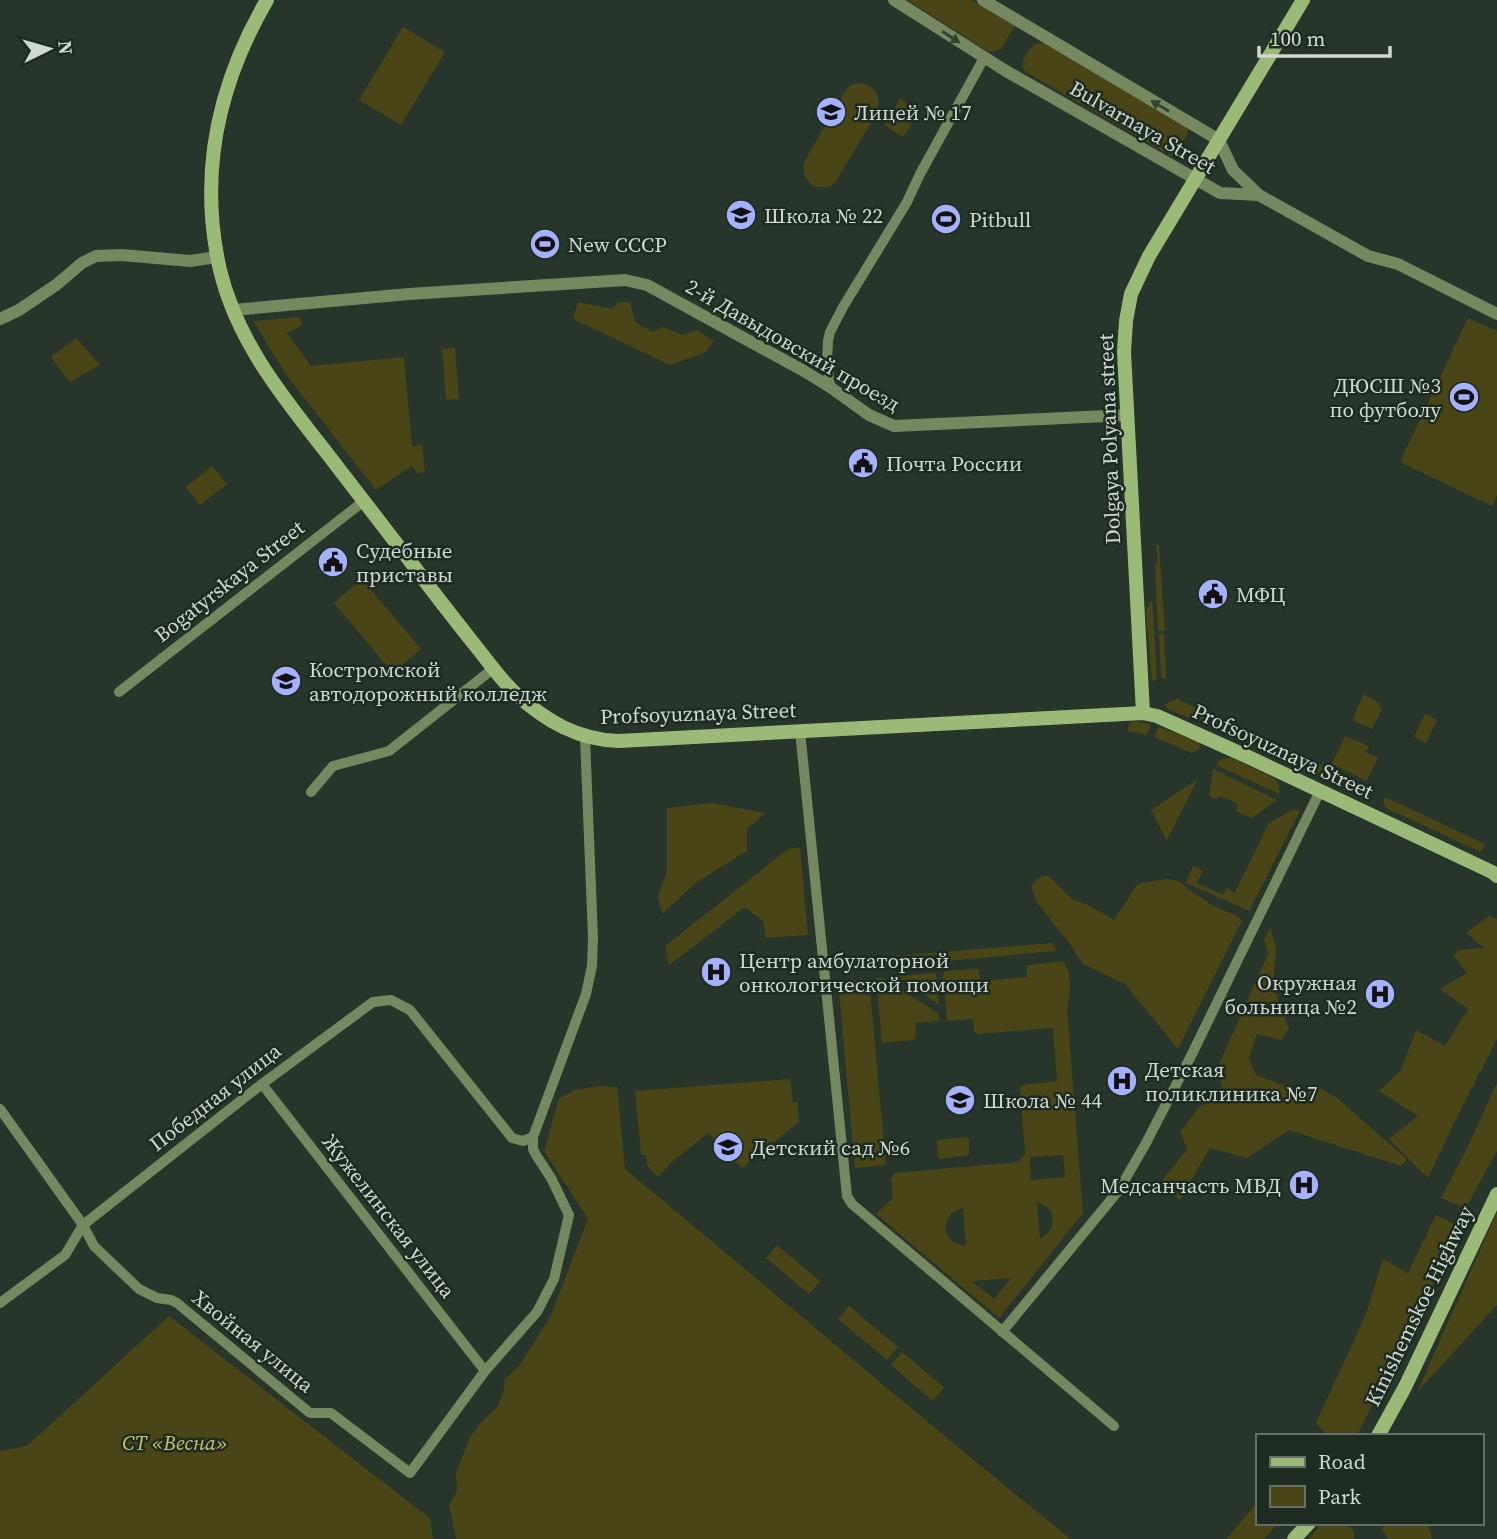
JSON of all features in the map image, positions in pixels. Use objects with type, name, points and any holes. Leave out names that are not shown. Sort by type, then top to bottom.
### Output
[{"type":"main road","name":"Profsoyuznaya Street","points":[[267,0],[235,64],[224,94],[212,159],[211,192],[215,241],[233,310],[254,353],[281,394],[494,668],[514,692],[537,711],[566,730],[585,737],[619,741],[1143,713],[1157,716],[1495,874]]},
{"type":"main road","name":"Dolgaya Polyana street","points":[[1143,713],[1124,352],[1131,294],[1149,256],[1303,0]]},
{"type":"main road","name":"Kinishemskoe Highway","points":[[1379,1434],[1405,1387],[1497,1195]]},
{"type":"main road","points":[[1294,1539],[1307,1525]]},
{"type":"street","name":"Bulvarnaya Street","points":[[894,0],[984,58],[1220,193],[1259,195],[1368,256],[1398,264],[1497,314]]},
{"type":"street","name":"Bulvarnaya Street","points":[[983,0],[1219,140]]},
{"type":"street","points":[[830,387],[827,360],[830,332],[907,202],[919,174],[984,58]]},
{"type":"street","points":[[1219,140],[1233,170],[1259,195]]},
{"type":"street","points":[[0,319],[19,310],[82,263],[96,256],[122,255],[190,261],[218,257]]},
{"type":"street","name":"2-й Давыдовский проезд","points":[[233,310],[409,294],[637,281],[804,371],[869,415],[894,426],[1128,415]]},
{"type":"street","name":"Bogatyrskaya Street","points":[[119,692],[364,501]]},
{"type":"street","points":[[311,792],[333,766],[389,751],[494,668]]},
{"type":"street","points":[[800,731],[847,1196],[852,1204],[1114,1426]]},
{"type":"street","points":[[485,1371],[537,1312],[554,1279],[569,1223],[569,1215],[561,1196],[533,1149],[533,1137],[586,994],[592,966],[585,737]]},
{"type":"street","points":[[1002,1332],[1119,1189],[1192,1054],[1320,791]]},
{"type":"street","name":"Победная улица","points":[[83,1225],[262,1084],[373,1002],[391,1000],[410,1010],[512,1138],[523,1141],[533,1137]]},
{"type":"street","name":"Жужелинская улица","points":[[262,1084],[485,1371]]},
{"type":"street","name":"Хвойная улица","points":[[0,1110],[83,1225],[93,1246],[139,1289],[177,1303],[310,1413],[331,1413],[410,1473],[485,1371]]},
{"type":"street","points":[[0,1303],[65,1255],[83,1225]]},
{"type":"green space","points":[[907,0],[971,0],[1015,26],[1001,49],[989,52]]},
{"type":"green space","points":[[403,27],[445,52],[401,125],[359,100]]},
{"type":"green space","points":[[1037,43],[1054,47],[1189,128],[1174,156],[1024,71],[1025,55]]},
{"type":"green space","points":[[857,83],[875,91],[878,111],[835,183],[829,187],[815,187],[805,176],[804,162],[846,90]]},
{"type":"green space","points":[[900,99],[919,111],[903,137],[884,125]]},
{"type":"green space","points":[[578,302],[612,309],[618,302],[630,302],[635,322],[652,332],[663,327],[683,335],[696,330],[714,341],[706,352],[670,365],[573,319]]},
{"type":"green space","points":[[299,317],[302,325],[287,333],[311,366],[404,357],[412,446],[422,445],[425,472],[417,473],[412,466],[376,490],[288,377],[254,321]]},
{"type":"green space","name":"ДЮСШ №3 по футболу","points":[[1468,318],[1497,331],[1497,495],[1492,506],[1400,462]]},
{"type":"green space","points":[[76,338],[100,365],[70,382],[51,357]]},
{"type":"green space","points":[[455,348],[459,399],[446,400],[442,349]]},
{"type":"green space","points":[[212,466],[227,484],[200,505],[186,487]]},
{"type":"green space","points":[[1156,545],[1159,545],[1165,631],[1158,631]]},
{"type":"green space","points":[[362,579],[421,649],[393,673],[334,603]]},
{"type":"green space","points":[[1152,599],[1157,678],[1152,681],[1146,611]]},
{"type":"green space","points":[[1159,634],[1164,634],[1166,678],[1161,678]]},
{"type":"green space","points":[[1364,694],[1379,703],[1382,709],[1372,729],[1352,720]]},
{"type":"green space","points":[[1177,699],[1243,729],[1235,736],[1170,710],[1164,705]]},
{"type":"green space","points":[[1425,714],[1437,720],[1426,743],[1414,737]]},
{"type":"green space","points":[[1135,721],[1151,725],[1147,735],[1128,731],[1129,723]]},
{"type":"green space","points":[[1159,727],[1198,742],[1199,749],[1192,753],[1156,738]]},
{"type":"green space","points":[[1345,736],[1369,746],[1366,752],[1378,758],[1366,781],[1332,764]]},
{"type":"green space","points":[[1262,737],[1365,786],[1351,792],[1263,750],[1260,744]]},
{"type":"green space","points":[[1231,757],[1275,779],[1278,782],[1279,794],[1216,765],[1221,759]]},
{"type":"green space","points":[[1213,769],[1277,800],[1252,818],[1236,811],[1238,804],[1220,796],[1217,799],[1211,798],[1209,794]]},
{"type":"green space","points":[[1198,779],[1167,840],[1151,810]]},
{"type":"green space","points":[[1385,797],[1485,844],[1481,852],[1386,808],[1383,802]]},
{"type":"green space","points":[[712,803],[766,813],[747,829],[747,851],[697,882],[662,914],[658,896],[667,871],[667,808]]},
{"type":"green space","points":[[1293,809],[1300,811],[1249,911],[1186,883],[1193,866],[1203,871],[1197,883],[1223,895],[1227,888],[1234,894],[1269,823]]},
{"type":"green space","points":[[800,847],[808,935],[766,938],[763,921],[745,907],[669,965],[665,946],[788,849]]},
{"type":"green space","points":[[1048,875],[1072,899],[1114,920],[1137,885],[1167,879],[1179,881],[1215,907],[1236,915],[1242,921],[1178,1049],[1125,984],[1083,964],[1038,904],[1031,887],[1038,878]]},
{"type":"green space","points":[[1489,916],[1497,919],[1497,1039],[1428,1178],[1389,1139],[1418,1116],[1379,1091],[1401,1070],[1416,1030],[1445,1046],[1468,1009],[1440,989],[1467,973],[1454,956],[1458,950],[1484,948],[1466,933]]},
{"type":"green space","points":[[1270,928],[1276,947],[1273,986],[1289,1029],[1281,1040],[1257,1034],[1249,1058],[1256,1075],[1304,1093],[1319,1087],[1337,1098],[1407,1159],[1401,1166],[1289,1130],[1247,1158],[1210,1148],[1180,1200],[1161,1181],[1187,1150],[1180,1132],[1200,1106],[1225,1096],[1217,1069],[1268,954],[1264,939]]},
{"type":"green space","points":[[1052,943],[1055,951],[947,961],[942,954],[897,958],[894,965],[837,969],[833,961]]},
{"type":"green space","points":[[1063,961],[1068,972],[1070,990],[1067,1009],[1083,1213],[999,1318],[876,1214],[893,1198],[891,1179],[894,1173],[1018,1162],[1025,1154],[1020,1088],[1022,1085],[1057,1081],[1053,1028],[978,1034],[974,1031],[973,1019],[947,1021],[943,975],[945,971],[978,969],[981,981],[1027,977],[1028,965]],"holes":[[[1063,1155],[1065,1177],[1031,1180],[1030,1157]],[[1037,1202],[1048,1209],[1053,1219],[1050,1230],[1040,1239]],[[963,1208],[966,1246],[951,1240],[945,1228],[949,1216]],[[1011,1278],[994,1299],[974,1281]]]},
{"type":"green space","points":[[936,973],[939,1005],[899,976]]},
{"type":"green space","points":[[876,978],[882,978],[939,1014],[939,1021],[915,1023],[916,1037],[913,1040],[882,1043]]},
{"type":"green space","points":[[869,979],[886,1165],[855,1168],[838,982]]},
{"type":"green space","points":[[790,1079],[793,1102],[798,1102],[799,1122],[742,1168],[708,1133],[658,1177],[647,1165],[646,1155],[641,1154],[635,1091]]},
{"type":"green space","points":[[1497,1083],[1497,1151],[1466,1208],[1441,1198]]},
{"type":"green space","points":[[599,1086],[617,1087],[625,1169],[1071,1539],[456,1539],[449,1505],[457,1491],[456,1473],[470,1437],[496,1409],[503,1394],[505,1379],[520,1365],[551,1315],[588,1219],[544,1151],[559,1098],[575,1090]]},
{"type":"green space","points":[[969,1139],[969,1155],[940,1159],[938,1157],[938,1140]]},
{"type":"green space","points":[[1497,1212],[1497,1305],[1417,1392]]},
{"type":"green space","points":[[1436,1215],[1459,1226],[1432,1287],[1358,1434],[1326,1434],[1316,1423],[1366,1314],[1383,1259],[1408,1273]]},
{"type":"green space","points":[[777,1245],[820,1281],[809,1294],[766,1258]]},
{"type":"green space","points":[[849,1306],[898,1347],[887,1360],[838,1319]]},
{"type":"green space","name":"СТ «Весна»","points":[[169,1316],[430,1518],[433,1539],[0,1539],[0,1451],[27,1446]]},
{"type":"green space","points":[[902,1352],[944,1387],[933,1401],[891,1365]]},
{"type":"green space","points":[[1256,1504],[1256,1525],[1277,1525],[1264,1539],[1226,1539]]},
{"type":"green space","points":[[1320,1525],[1347,1525],[1354,1531],[1354,1539],[1309,1539]]},
{"type":"green space","points":[[1385,1525],[1428,1525],[1432,1539],[1388,1539],[1382,1529]]},
{"type":"place","name":"Лицей № 17","points":[[831,112]]},
{"type":"place","name":"Школа № 22","points":[[741,215]]},
{"type":"place","name":"Pitbull","points":[[946,219]]},
{"type":"place","name":"New СССР","points":[[545,244]]},
{"type":"place","name":"ДЮСШ №3 по футболу","points":[[1464,397]]},
{"type":"place","name":"Почта России","points":[[863,463]]},
{"type":"place","name":"Судебные приставы","points":[[333,562]]},
{"type":"place","name":"МФЦ","points":[[1213,594]]},
{"type":"place","name":"Костромской автодорожный колледж","points":[[286,681]]},
{"type":"place","name":"Центр амбулаторной онкологической помощи","points":[[716,972]]},
{"type":"place","name":"Окружная больница №2","points":[[1380,994]]},
{"type":"place","name":"Детская поликлиника №7","points":[[1122,1081]]},
{"type":"place","name":"Школа № 44","points":[[960,1100]]},
{"type":"place","name":"Детский сад №6","points":[[728,1147]]},
{"type":"place","name":"Медсанчасть МВД","points":[[1304,1185]]}]
